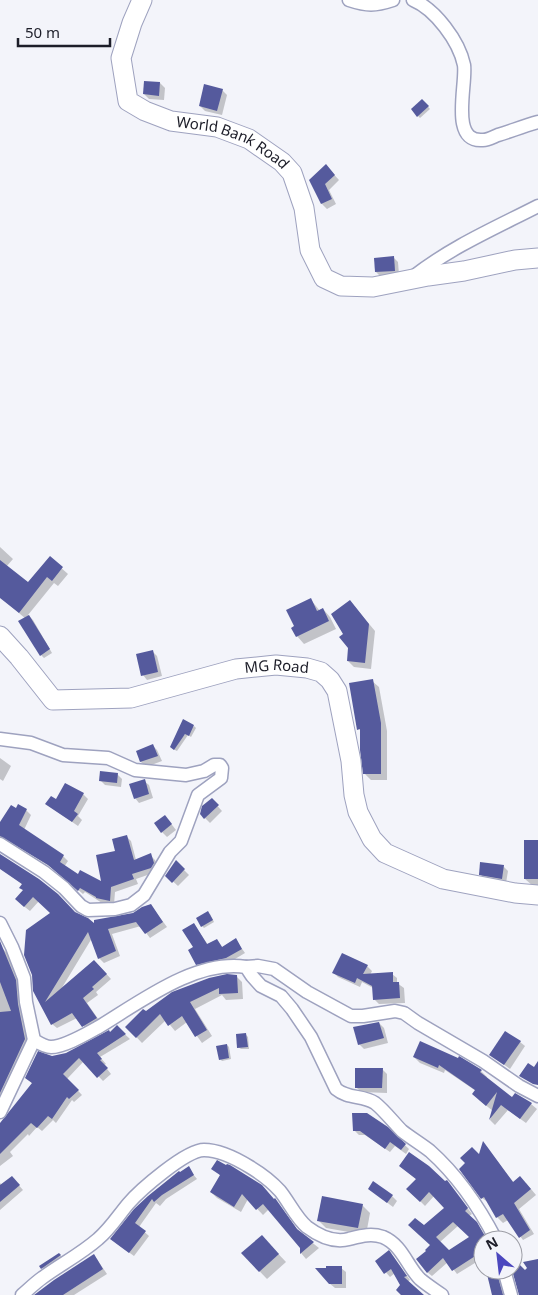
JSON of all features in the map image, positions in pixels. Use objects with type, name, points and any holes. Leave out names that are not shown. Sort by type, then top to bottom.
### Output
[{"type":"main road","name":"World Bank Road","points":[[142,0],[132,23],[121,58],[128,101],[145,111],[171,122],[216,127],[249,139],[282,162],[292,173],[304,208],[310,250],[324,278],[341,286],[373,287],[515,260],[538,258]]},
{"type":"main road","name":"MG Road","points":[[0,636],[19,656],[53,700],[131,698],[236,669],[276,665],[307,668],[321,672],[330,680],[337,691],[351,760],[354,795],[358,812],[372,839],[385,853],[443,879],[538,896]]},
{"type":"street","points":[[349,0],[364,5],[377,5],[393,0]]},
{"type":"street","points":[[413,0],[434,14],[455,44],[464,64],[462,122],[465,132],[470,138],[483,140],[538,122]]},
{"type":"street","points":[[409,281],[430,264],[458,247],[538,206]]},
{"type":"street","points":[[0,739],[31,743],[63,755],[108,758],[134,770],[186,775],[204,771],[214,765],[220,765],[223,774],[221,778],[198,795],[182,841],[170,852],[144,895],[131,905],[115,909],[88,910],[81,906],[64,888],[44,872],[0,844]]},
{"type":"street","points":[[0,923],[24,978],[26,1002],[34,1040],[0,1112]]},
{"type":"street","points":[[34,1040],[42,1045],[51,1047],[63,1044],[86,1034],[183,978],[227,966],[258,966],[274,969],[307,992],[351,1016],[395,1011],[404,1013],[483,1061],[519,1086],[538,1096]]},
{"type":"street","points":[[246,967],[261,986],[281,996],[292,1009],[311,1037],[336,1089],[343,1094],[367,1099],[376,1104],[403,1132],[446,1166],[471,1196],[490,1230]]},
{"type":"street","points":[[22,1295],[42,1278],[98,1239],[107,1231],[128,1203],[147,1185],[168,1168],[199,1150],[226,1155],[252,1168],[280,1191],[306,1226],[327,1239],[348,1240],[367,1235],[385,1238],[397,1247],[420,1279],[442,1295]]},
{"type":"street","points":[[506,1280],[510,1295]]},
{"type":"building","points":[[144,81],[160,82],[159,96],[143,94]]},
{"type":"building","points":[[204,84],[223,89],[217,111],[199,106]]},
{"type":"building","points":[[422,99],[429,106],[417,117],[411,109]]},
{"type":"building","points":[[326,164],[335,175],[325,184],[332,199],[321,204],[309,180]]},
{"type":"building","points":[[394,256],[395,271],[375,272],[374,258]]},
{"type":"building","points":[[50,556],[63,567],[52,581],[47,577],[19,613],[0,598],[0,560],[28,582]]},
{"type":"building","points":[[311,598],[317,611],[323,608],[329,621],[296,637],[291,628],[294,626],[286,610]]},
{"type":"building","points":[[350,600],[369,624],[365,663],[347,661],[348,648],[339,637],[343,634],[331,614]]},
{"type":"building","points":[[29,615],[50,649],[40,656],[18,621]]},
{"type":"building","points":[[153,650],[158,672],[141,676],[136,654]]},
{"type":"building","points":[[373,679],[381,723],[381,774],[363,774],[360,729],[357,730],[349,683]]},
{"type":"building","points":[[183,719],[194,725],[189,736],[185,734],[174,750],[170,747]]},
{"type":"building","points":[[153,744],[158,756],[140,762],[136,751]]},
{"type":"building","points":[[100,771],[118,773],[117,783],[99,781]]},
{"type":"building","points":[[145,779],[149,794],[134,799],[129,784]]},
{"type":"building","points":[[65,783],[84,793],[74,811],[78,814],[72,822],[45,804],[51,796],[56,799]]},
{"type":"building","points":[[212,798],[219,805],[204,819],[200,814],[202,806]]},
{"type":"building","points":[[18,804],[27,809],[19,825],[64,855],[60,862],[78,874],[80,870],[101,881],[96,855],[115,851],[112,839],[127,835],[134,860],[151,853],[154,863],[151,868],[132,874],[134,879],[111,887],[110,901],[96,898],[80,888],[78,891],[48,865],[0,836],[0,822],[11,805],[16,808]]},
{"type":"building","points":[[165,815],[172,824],[161,833],[154,823]]},
{"type":"building","points":[[524,840],[538,840],[538,879],[524,879]]},
{"type":"building","points":[[0,854],[39,879],[58,894],[75,912],[94,923],[94,920],[133,913],[151,904],[163,922],[145,934],[136,922],[108,929],[116,951],[98,959],[88,932],[45,1002],[94,960],[107,974],[83,998],[97,1018],[82,1027],[72,1013],[51,1025],[33,991],[32,975],[24,955],[26,930],[50,913],[33,897],[24,907],[15,899],[23,890],[19,888],[22,884],[0,869]]},
{"type":"building","points":[[176,860],[185,869],[172,883],[165,876]]},
{"type":"building","points":[[480,862],[504,865],[502,879],[479,875]]},
{"type":"building","points":[[208,911],[213,920],[201,927],[196,918]]},
{"type":"building","points":[[194,923],[207,944],[217,939],[222,947],[236,938],[242,949],[226,958],[196,965],[188,950],[193,947],[182,930]]},
{"type":"building","points":[[0,941],[16,980],[18,1004],[25,1039],[0,1093],[0,1012],[11,1011],[0,982]]},
{"type":"building","points":[[342,953],[368,965],[363,974],[393,972],[393,982],[399,982],[400,998],[373,1000],[372,986],[357,978],[355,983],[332,973]]},
{"type":"building","points":[[227,974],[237,975],[238,993],[219,994],[219,988],[190,1002],[207,1030],[195,1037],[182,1016],[168,1026],[160,1014],[136,1038],[125,1027],[143,1009],[146,1011],[172,992],[209,978]]},
{"type":"building","points":[[379,1022],[384,1038],[358,1045],[353,1027]]},
{"type":"building","points":[[117,1025],[126,1034],[97,1053],[102,1059],[100,1060],[108,1068],[97,1078],[79,1058],[63,1074],[79,1090],[69,1099],[67,1097],[52,1119],[48,1116],[37,1128],[31,1123],[0,1154],[0,1123],[32,1083],[25,1078],[38,1051],[52,1056],[66,1053],[109,1030],[110,1032]]},
{"type":"building","points":[[505,1031],[521,1041],[504,1065],[489,1055]]},
{"type":"building","points":[[246,1033],[248,1047],[237,1048],[236,1034]]},
{"type":"building","points":[[420,1041],[458,1058],[459,1056],[482,1070],[480,1072],[512,1097],[515,1093],[532,1103],[520,1119],[501,1105],[489,1120],[497,1092],[486,1106],[472,1094],[475,1090],[439,1065],[438,1068],[413,1057]]},
{"type":"building","points":[[227,1044],[229,1058],[219,1060],[216,1046]]},
{"type":"building","points":[[538,1061],[538,1085],[519,1076],[528,1063],[534,1067]]},
{"type":"building","points":[[355,1068],[383,1068],[382,1088],[355,1088]]},
{"type":"building","points":[[352,1113],[367,1113],[388,1127],[406,1144],[401,1150],[390,1142],[385,1149],[360,1131],[353,1131]]},
{"type":"building","points":[[483,1141],[513,1182],[520,1176],[531,1189],[514,1203],[530,1230],[523,1235],[523,1230],[514,1230],[503,1214],[496,1218],[484,1197],[481,1199],[459,1169],[465,1163],[460,1158],[472,1147],[479,1154]]},
{"type":"building","points":[[409,1152],[429,1166],[445,1181],[447,1180],[468,1208],[465,1211],[477,1222],[481,1230],[473,1230],[473,1257],[452,1271],[443,1258],[427,1273],[416,1259],[430,1245],[408,1225],[415,1218],[424,1225],[444,1208],[429,1192],[420,1202],[406,1189],[416,1179],[399,1166]],"holes":[[[453,1222],[469,1237],[449,1250],[436,1237]]]},
{"type":"building","points":[[217,1160],[230,1165],[262,1185],[275,1198],[297,1229],[314,1242],[300,1254],[300,1248],[263,1204],[256,1210],[242,1194],[234,1207],[210,1192],[220,1175],[211,1169]]},
{"type":"building","points":[[189,1166],[194,1175],[154,1202],[152,1199],[135,1223],[146,1231],[129,1253],[110,1239],[134,1209],[148,1196],[179,1171]]},
{"type":"building","points":[[12,1176],[20,1185],[0,1202],[0,1185]]},
{"type":"building","points":[[373,1181],[393,1195],[387,1203],[368,1189]]},
{"type":"building","points":[[322,1196],[363,1204],[358,1228],[317,1221]]},
{"type":"building","points":[[262,1235],[279,1254],[259,1272],[241,1253]]},
{"type":"building","points":[[389,1250],[407,1276],[404,1277],[424,1295],[401,1295],[396,1290],[400,1285],[391,1269],[384,1274],[375,1261]]},
{"type":"building","points":[[59,1253],[61,1255],[41,1269],[39,1266]]},
{"type":"building","points":[[94,1254],[103,1269],[63,1295],[34,1295],[54,1280]]},
{"type":"building","points":[[538,1259],[538,1295],[519,1295],[515,1280],[523,1280],[523,1268],[525,1270],[527,1268],[523,1262]]},
{"type":"building","points":[[326,1266],[342,1266],[342,1284],[329,1284],[315,1268],[326,1268]]},
{"type":"building","points":[[488,1280],[499,1280],[503,1295],[492,1295]]}]
